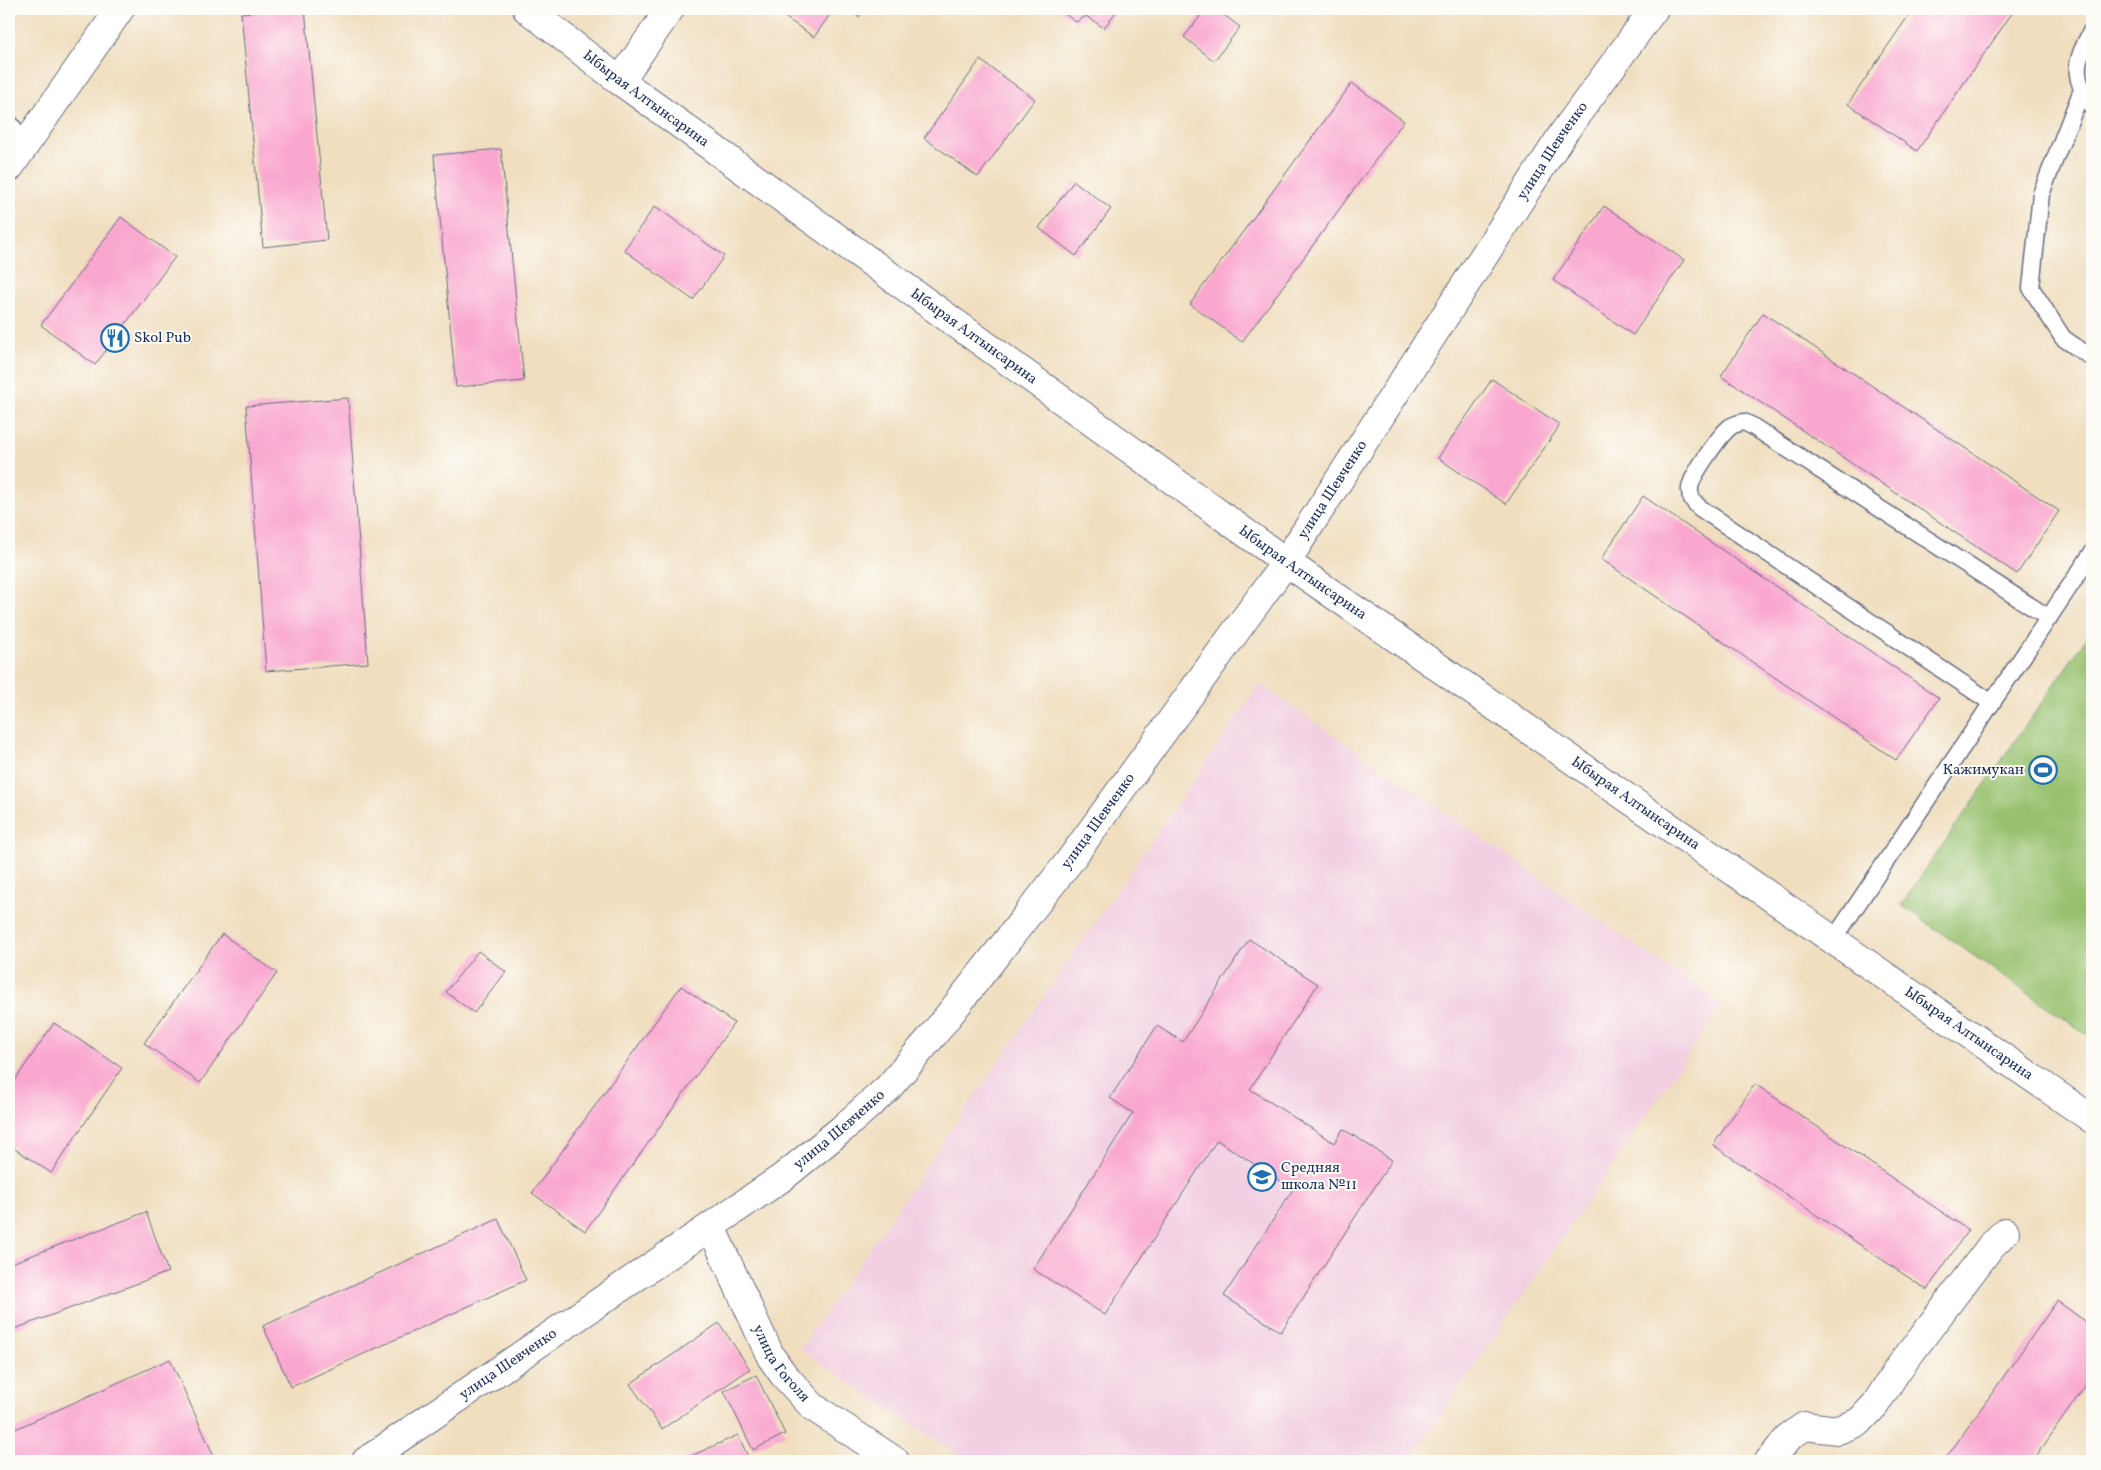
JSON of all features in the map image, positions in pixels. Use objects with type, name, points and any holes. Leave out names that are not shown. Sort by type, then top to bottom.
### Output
[{"type":"street","points":[[9,168],[120,9]]},
{"type":"street","name":"Ыбырая Алтынсарина","points":[[526,9],[620,80],[1286,562],[2092,1119]]},
{"type":"street","points":[[620,80],[670,9]]},
{"type":"street","name":"улица Шевченко","points":[[366,1461],[783,1177],[842,1130],[888,1088],[934,1034],[1068,863],[1286,562],[1564,132],[1654,9]]},
{"type":"street","name":"улица Гоголя","points":[[711,1227],[771,1357],[783,1374],[813,1407],[895,1461]]},
{"type":"street","points":[[1769,1461],[1790,1436],[1806,1426],[1838,1430],[1859,1422],[1875,1405],[1898,1369],[1991,1246],[2005,1232]]},
{"type":"lane","points":[[2092,30],[2081,51],[2076,70],[2082,90],[2092,107]]},
{"type":"lane","points":[[2082,90],[2042,194],[2031,288],[2063,338],[2092,358]]},
{"type":"lane","points":[[9,122],[25,143]]},
{"type":"lane","points":[[1992,703],[1700,508],[1694,503],[1690,495],[1693,478],[1729,427],[1744,422],[2049,618]]},
{"type":"lane","points":[[1834,939],[2092,553]]},
{"type":"shaded area","name":"Средняя школа №11","points":[[1260,684],[1722,1005],[1409,1461],[966,1461],[800,1349]]},
{"type":"green space","name":"Кажимукан","points":[[2090,633],[2092,634],[2092,1038],[1901,905]]},
{"type":"building","points":[[305,9],[327,240],[263,247],[241,13]]},
{"type":"building","points":[[773,9],[834,9],[814,37]]},
{"type":"building","points":[[847,9],[864,9],[859,17]]},
{"type":"building","points":[[1058,9],[1118,9],[1104,28],[1086,16],[1076,22]]},
{"type":"building","points":[[1206,9],[1216,9],[1240,27],[1214,61],[1184,37]]},
{"type":"building","points":[[1913,9],[2015,9],[1917,151],[1848,104]]},
{"type":"building","points":[[980,60],[1035,99],[978,177],[924,138]]},
{"type":"building","points":[[1352,83],[1404,121],[1242,342],[1190,304]]},
{"type":"building","points":[[501,149],[524,381],[456,387],[434,155]]},
{"type":"building","points":[[1074,181],[1111,209],[1076,256],[1039,228]]},
{"type":"building","points":[[655,206],[724,256],[693,300],[624,250]]},
{"type":"building","points":[[1604,206],[1684,260],[1633,335],[1553,280]]},
{"type":"building","points":[[121,217],[175,257],[95,365],[41,325]]},
{"type":"building","points":[[1763,313],[2059,511],[2017,574],[1721,376]]},
{"type":"building","points":[[1492,379],[1560,425],[1506,504],[1438,458]]},
{"type":"building","points":[[348,398],[368,663],[266,671],[246,406]]},
{"type":"building","points":[[1643,496],[1939,698],[1896,760],[1601,559]]},
{"type":"building","points":[[222,934],[277,973],[200,1083],[144,1043]]},
{"type":"building","points":[[1249,939],[1318,984],[1250,1089],[1334,1143],[1343,1129],[1392,1160],[1281,1332],[1224,1296],[1293,1189],[1217,1140],[1105,1315],[1033,1269],[1133,1113],[1110,1098],[1157,1026],[1183,1042]]},
{"type":"building","points":[[478,951],[506,972],[474,1013],[446,992]]},
{"type":"building","points":[[681,986],[734,1023],[585,1231],[532,1193]]},
{"type":"building","points":[[54,1023],[122,1068],[51,1173],[9,1145],[9,1089]]},
{"type":"building","points":[[1755,1084],[1968,1230],[1927,1290],[1713,1145]]},
{"type":"building","points":[[146,1212],[168,1272],[9,1331],[9,1264]]},
{"type":"building","points":[[498,1219],[526,1280],[291,1387],[263,1326]]},
{"type":"building","points":[[2057,1301],[2092,1326],[2092,1376],[2033,1461],[1944,1461]]},
{"type":"building","points":[[719,1323],[750,1369],[662,1429],[630,1384]]},
{"type":"building","points":[[170,1359],[216,1461],[9,1461],[9,1432]]},
{"type":"building","points":[[756,1375],[785,1434],[753,1450],[724,1391]]},
{"type":"building","points":[[738,1435],[750,1461],[680,1461]]},
{"type":"place","name":"Skol Pub","points":[[115,338]]},
{"type":"place","name":"Кажимукан","points":[[2043,770]]},
{"type":"place","name":"Средняя школа №11","points":[[1262,1177]]}]
